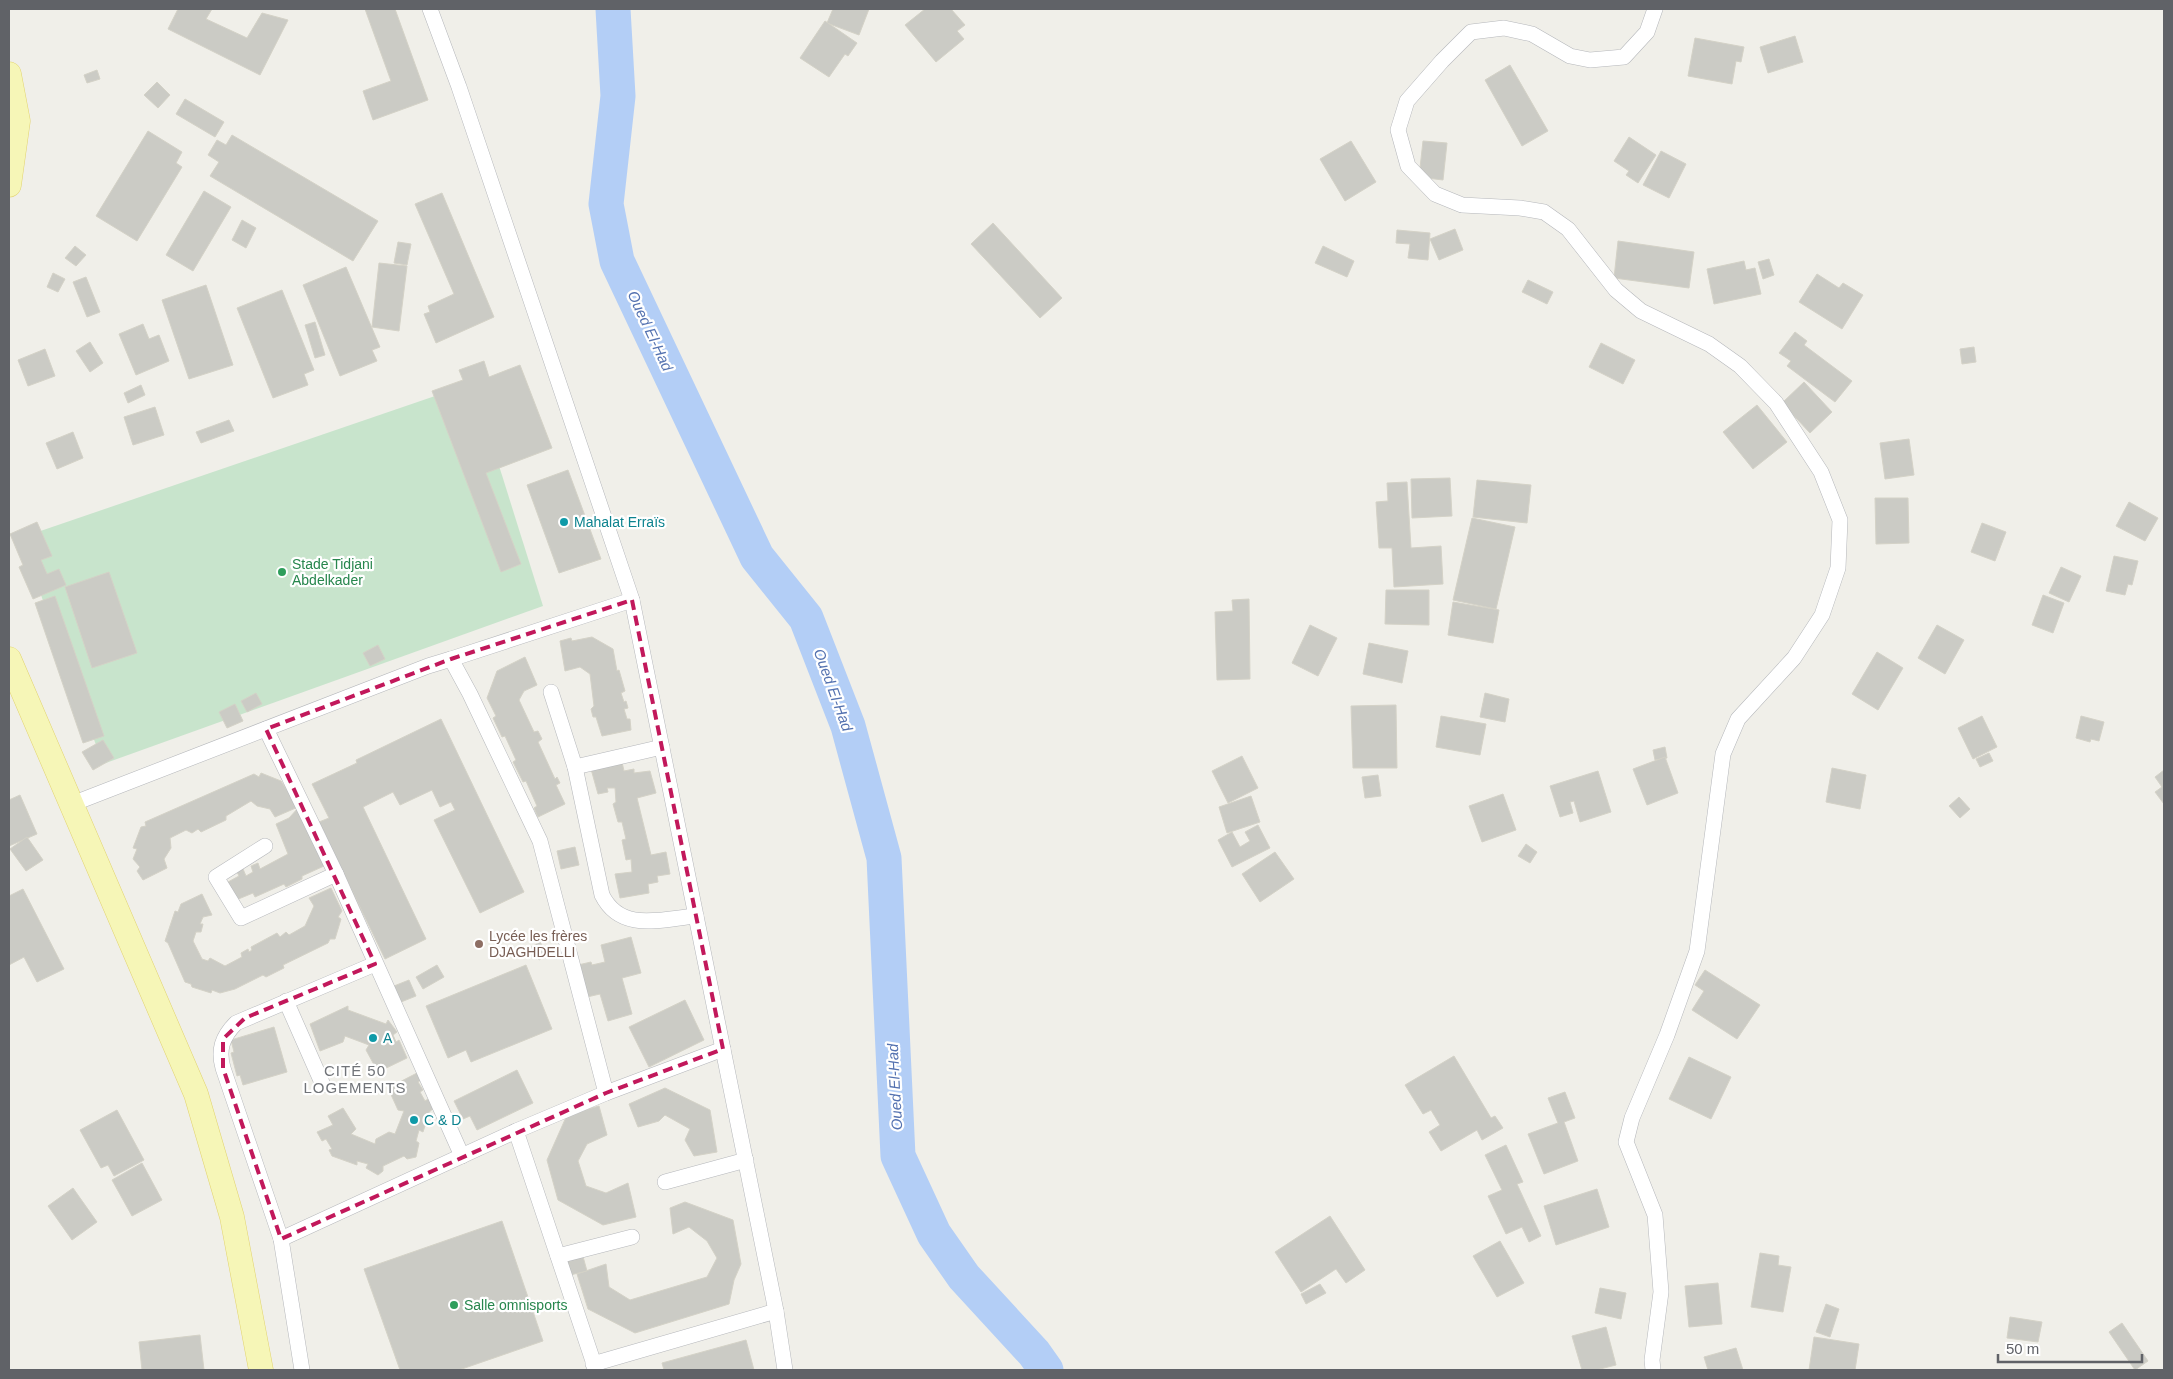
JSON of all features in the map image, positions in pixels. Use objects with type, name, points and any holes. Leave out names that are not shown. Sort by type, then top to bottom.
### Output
[{"type":"main road","points":[[9,74],[18,121],[9,186]]},
{"type":"main road","points":[[9,659],[196,1094],[232,1217],[261,1370]]},
{"type":"street","points":[[430,9],[459,87],[632,600],[746,1160],[776,1311],[785,1370]]},
{"type":"street","points":[[1653,1370],[1652,1360],[1661,1292],[1655,1215],[1626,1142],[1632,1118],[1667,1035],[1697,951],[1723,754],[1738,719],[1794,658],[1822,615],[1838,568],[1840,520],[1821,472],[1776,403],[1740,366],[1709,344],[1641,311],[1616,290],[1568,229],[1544,212],[1512,207],[1462,205],[1435,194],[1408,166],[1398,130],[1407,101],[1442,61],[1471,32],[1504,28],[1532,34],[1570,56],[1590,60],[1624,57],[1647,32],[1655,9]]},
{"type":"street","points":[[72,804],[428,666],[632,600]]},
{"type":"street","points":[[451,659],[470,694],[540,841],[606,1093]]},
{"type":"street","points":[[552,692],[575,767],[602,895],[607,904],[622,918],[633,920],[696,916]]},
{"type":"street","points":[[266,729],[336,874],[462,1156]]},
{"type":"street","points":[[575,767],[662,747]]},
{"type":"street","points":[[265,846],[216,877],[241,918],[336,874]]},
{"type":"street","points":[[302,1370],[281,1239],[223,1068],[220,1048],[223,1039],[236,1023],[375,964]]},
{"type":"street","points":[[286,1001],[323,1085]]},
{"type":"street","points":[[281,1239],[516,1131],[606,1093],[723,1049]]},
{"type":"street","points":[[516,1131],[595,1367],[776,1311]]},
{"type":"street","points":[[665,1182],[746,1160]]},
{"type":"street","points":[[558,1256],[632,1237]]},
{"type":"highlighted area","points":[[632,600],[723,1049],[606,1093],[281,1239],[223,1068],[223,1039],[245,1018],[375,964],[266,729],[451,659]]},
{"type":"green space","name":"Stade Tidjani Abdelkader","points":[[473,383],[543,606],[103,764],[20,538]]},
{"type":"building","points":[[178,9],[212,9],[206,19],[247,38],[262,13],[288,20],[260,75],[168,29]]},
{"type":"building","points":[[365,9],[395,9],[428,100],[373,120],[363,91],[391,81]]},
{"type":"building","points":[[833,9],[869,9],[859,35],[827,23]]},
{"type":"building","points":[[925,9],[951,9],[965,25],[957,31],[964,39],[936,62],[905,25]]},
{"type":"building","points":[[825,21],[857,43],[848,56],[845,54],[829,77],[800,58]]},
{"type":"building","points":[[1795,36],[1803,62],[1768,73],[1760,47]]},
{"type":"building","points":[[1695,38],[1744,47],[1741,62],[1736,61],[1732,84],[1688,76]]},
{"type":"building","points":[[1510,65],[1548,131],[1522,146],[1485,80]]},
{"type":"building","points":[[97,70],[100,79],[87,83],[84,75]]},
{"type":"building","points":[[157,82],[170,95],[158,108],[144,95]]},
{"type":"building","points":[[185,99],[224,122],[215,137],[176,114]]},
{"type":"building","points":[[148,131],[182,152],[176,163],[182,167],[137,241],[96,216]]},
{"type":"building","points":[[232,135],[378,221],[353,261],[210,176],[219,162],[208,155],[217,140],[226,145]]},
{"type":"building","points":[[1629,137],[1656,155],[1638,183],[1626,175],[1629,171],[1614,161]]},
{"type":"building","points":[[1351,141],[1376,182],[1345,201],[1320,159]]},
{"type":"building","points":[[1423,141],[1447,143],[1443,180],[1419,177]]},
{"type":"building","points":[[1661,151],[1686,164],[1669,198],[1643,185]]},
{"type":"building","points":[[204,191],[231,207],[193,271],[166,255]]},
{"type":"building","points":[[442,193],[494,317],[436,343],[424,314],[430,312],[428,306],[454,294],[415,204]]},
{"type":"building","points":[[242,220],[256,228],[246,248],[232,240]]},
{"type":"building","points":[[993,223],[1062,298],[1040,318],[971,244]]},
{"type":"building","points":[[1455,229],[1463,250],[1439,260],[1430,239]]},
{"type":"building","points":[[1397,230],[1430,233],[1428,260],[1408,258],[1410,244],[1396,243]]},
{"type":"building","points":[[1618,241],[1694,252],[1689,288],[1614,278]]},
{"type":"building","points":[[398,242],[411,244],[407,265],[394,263]]},
{"type":"building","points":[[75,246],[86,255],[76,266],[65,258]]},
{"type":"building","points":[[1323,246],[1354,261],[1347,277],[1315,263]]},
{"type":"building","points":[[1769,259],[1774,275],[1763,279],[1758,262]]},
{"type":"building","points":[[1744,261],[1746,270],[1755,268],[1761,294],[1714,304],[1707,269]]},
{"type":"building","points":[[379,263],[407,266],[399,331],[372,327]]},
{"type":"building","points":[[346,267],[380,347],[372,350],[377,361],[340,376],[303,285]]},
{"type":"building","points":[[53,273],[65,279],[58,292],[47,287]]},
{"type":"building","points":[[1817,274],[1839,288],[1843,283],[1863,295],[1842,329],[1799,302]]},
{"type":"building","points":[[86,277],[100,312],[87,317],[73,282]]},
{"type":"building","points":[[1528,280],[1553,292],[1547,304],[1522,292]]},
{"type":"building","points":[[206,285],[233,365],[189,379],[162,300]]},
{"type":"building","points":[[282,290],[314,370],[304,374],[308,385],[273,398],[237,308]]},
{"type":"building","points":[[315,322],[325,355],[315,358],[305,325]]},
{"type":"building","points":[[143,324],[149,339],[159,335],[169,361],[136,375],[119,334]]},
{"type":"building","points":[[1795,332],[1807,341],[1804,345],[1852,381],[1835,402],[1787,366],[1791,361],[1779,353]]},
{"type":"building","points":[[90,342],[103,363],[90,372],[76,351]]},
{"type":"building","points":[[1601,343],[1635,360],[1623,384],[1589,367]]},
{"type":"building","points":[[1974,347],[1976,362],[1962,364],[1960,349]]},
{"type":"building","points":[[45,349],[55,376],[28,386],[18,360]]},
{"type":"building","points":[[484,361],[489,377],[520,365],[552,448],[486,473],[521,564],[501,572],[432,391],[463,380],[459,370]]},
{"type":"building","points":[[1804,382],[1832,412],[1810,433],[1782,403]]},
{"type":"building","points":[[141,385],[145,395],[128,403],[124,393]]},
{"type":"building","points":[[1757,405],[1787,442],[1753,469],[1723,432]]},
{"type":"building","points":[[155,407],[164,435],[133,445],[124,417]]},
{"type":"building","points":[[229,420],[234,431],[201,443],[196,432]]},
{"type":"building","points":[[73,432],[83,458],[57,469],[46,443]]},
{"type":"building","points":[[1909,439],[1914,475],[1885,479],[1880,443]]},
{"type":"building","name":"Mahalat Erraïs","points":[[568,470],[601,559],[559,573],[527,485]]},
{"type":"building","points":[[1450,478],[1452,516],[1412,518],[1411,479]]},
{"type":"building","points":[[1477,480],[1531,485],[1527,523],[1473,517]]},
{"type":"building","points":[[1407,482],[1411,548],[1441,546],[1443,584],[1394,587],[1392,548],[1379,548],[1376,502],[1388,501],[1387,483]]},
{"type":"building","points":[[1875,498],[1908,498],[1909,543],[1876,544]]},
{"type":"building","points":[[2129,502],[2158,518],[2145,541],[2116,526]]},
{"type":"building","points":[[1472,518],[1515,527],[1496,609],[1453,600]]},
{"type":"building","points":[[37,522],[52,556],[41,560],[47,574],[59,569],[66,585],[33,599],[19,567],[23,565],[10,534]]},
{"type":"building","points":[[1982,523],[2006,532],[1995,561],[1971,552]]},
{"type":"building","points":[[2114,556],[2138,561],[2132,585],[2128,584],[2125,595],[2106,591]]},
{"type":"building","points":[[2061,567],[2081,576],[2069,602],[2049,593]]},
{"type":"building","points":[[109,572],[137,653],[92,668],[65,587]]},
{"type":"building","points":[[1386,590],[1429,590],[1429,625],[1385,624]]},
{"type":"building","points":[[2043,595],[2064,603],[2053,633],[2032,625]]},
{"type":"building","points":[[55,596],[104,736],[83,743],[35,603]]},
{"type":"building","points":[[1249,599],[1250,679],[1217,680],[1215,612],[1233,611],[1232,600]]},
{"type":"building","points":[[1453,602],[1499,610],[1493,643],[1448,635]]},
{"type":"building","points":[[1310,625],[1337,638],[1318,676],[1292,663]]},
{"type":"building","points":[[1937,625],[1964,640],[1945,674],[1918,658]]},
{"type":"building","points":[[592,637],[613,649],[617,671],[619,670],[625,691],[621,693],[628,708],[624,709],[627,719],[630,719],[631,730],[602,736],[596,717],[593,717],[591,709],[594,706],[590,674],[580,667],[565,671],[560,641],[571,638],[572,641]]},
{"type":"building","points":[[1369,643],[1408,651],[1402,683],[1363,674]]},
{"type":"building","points":[[378,645],[385,659],[370,666],[363,653]]},
{"type":"building","points":[[1877,652],[1903,668],[1878,710],[1852,694]]},
{"type":"building","points":[[525,657],[537,685],[524,691],[519,700],[534,732],[538,731],[542,739],[538,742],[555,779],[557,777],[560,783],[556,785],[565,804],[538,817],[534,808],[537,806],[526,781],[523,782],[513,762],[516,760],[505,736],[502,737],[493,718],[496,716],[487,698],[497,671]]},
{"type":"building","points":[[256,693],[262,704],[247,712],[241,701]]},
{"type":"building","points":[[1485,693],[1509,699],[1505,722],[1480,717]]},
{"type":"building","points":[[235,704],[243,721],[227,728],[219,712]]},
{"type":"building","points":[[1396,705],[1397,768],[1353,768],[1351,706]]},
{"type":"building","points":[[1441,716],[1486,724],[1480,755],[1436,747]]},
{"type":"building","points":[[1982,716],[1997,747],[1973,759],[1958,728]]},
{"type":"building","points":[[2081,716],[2104,722],[2099,741],[2091,739],[2090,742],[2076,738]]},
{"type":"building","points":[[441,719],[524,892],[480,913],[434,820],[455,810],[451,802],[440,807],[432,790],[400,805],[393,792],[363,807],[426,939],[385,959],[319,822],[329,818],[312,784],[357,763],[356,760]]},
{"type":"building","points":[[103,740],[114,758],[93,770],[82,752]]},
{"type":"building","points":[[1665,747],[1667,758],[1655,760],[1653,750]]},
{"type":"building","points":[[1989,753],[1993,761],[1980,767],[1976,759]]},
{"type":"building","points":[[1242,756],[1258,788],[1228,803],[1212,771]]},
{"type":"building","points":[[1665,757],[1678,793],[1647,805],[1633,769]]},
{"type":"building","points":[[622,762],[624,771],[634,769],[634,773],[650,771],[656,793],[637,798],[651,855],[666,852],[670,874],[657,876],[658,882],[648,884],[649,893],[620,898],[615,874],[632,872],[631,859],[626,860],[622,840],[626,839],[622,822],[618,822],[613,804],[616,802],[615,788],[607,788],[608,792],[598,794],[591,769]]},
{"type":"building","points":[[1832,768],[1866,775],[1860,809],[1826,802]]},
{"type":"building","points":[[2164,770],[2164,804],[2155,792],[2162,787],[2155,777]]},
{"type":"building","points":[[1598,771],[1611,812],[1580,822],[1574,801],[1570,802],[1573,813],[1560,817],[1550,786]]},
{"type":"building","points":[[261,773],[281,781],[298,807],[275,817],[270,809],[257,806],[251,801],[226,816],[226,820],[201,832],[198,829],[192,833],[186,830],[170,838],[171,848],[164,859],[167,868],[143,880],[137,871],[140,867],[133,859],[137,849],[133,848],[141,827],[146,826],[145,822],[254,774],[259,777]]},
{"type":"building","points":[[1378,775],[1381,796],[1365,798],[1362,777]]},
{"type":"building","points":[[1503,794],[1516,830],[1482,842],[1469,806]]},
{"type":"building","points":[[20,795],[37,834],[9,846],[9,800]]},
{"type":"building","points":[[1251,796],[1260,822],[1227,833],[1219,807]]},
{"type":"building","points":[[1959,797],[1970,809],[1960,818],[1949,806]]},
{"type":"building","points":[[299,807],[324,866],[302,876],[302,879],[286,887],[284,884],[255,897],[253,893],[236,900],[228,882],[239,876],[237,872],[243,869],[246,876],[253,872],[251,866],[258,863],[260,869],[288,854],[276,824],[289,818]]},
{"type":"building","points":[[1258,825],[1270,848],[1232,867],[1218,840],[1232,832],[1240,847],[1250,841],[1245,832]]},
{"type":"building","points":[[27,837],[43,860],[26,871],[10,849]]},
{"type":"building","points":[[1526,844],[1537,852],[1530,863],[1518,856]]},
{"type":"building","points":[[575,847],[579,865],[561,869],[557,851]]},
{"type":"building","points":[[1275,852],[1294,879],[1260,902],[1242,874]]},
{"type":"building","points":[[331,888],[342,911],[338,917],[341,919],[335,939],[330,939],[328,943],[283,965],[284,968],[266,977],[263,975],[235,989],[220,993],[212,990],[211,993],[192,987],[191,984],[185,982],[168,943],[165,941],[175,911],[178,912],[181,904],[202,894],[212,915],[203,917],[200,924],[203,924],[201,932],[196,932],[193,941],[202,959],[208,961],[210,958],[225,966],[242,957],[241,953],[248,949],[249,952],[252,950],[251,947],[277,933],[280,937],[286,932],[289,935],[305,926],[314,906],[309,898]]},
{"type":"building","points":[[23,889],[64,969],[37,982],[24,957],[9,965],[9,896]]},
{"type":"building","points":[[631,937],[641,973],[622,978],[632,1014],[608,1021],[600,994],[587,997],[578,965],[591,962],[592,965],[605,962],[601,945]]},
{"type":"building","points":[[540,942],[547,955],[539,960],[531,947]]},
{"type":"building","points":[[437,965],[444,977],[423,989],[416,977]]},
{"type":"building","points":[[526,965],[552,1029],[471,1062],[466,1050],[448,1058],[426,1006]]},
{"type":"building","points":[[1705,970],[1760,1005],[1737,1039],[1692,1010],[1704,991],[1695,985]]},
{"type":"building","points":[[409,980],[416,996],[401,1002],[394,986]]},
{"type":"building","points":[[685,1000],[704,1040],[649,1067],[629,1027]]},
{"type":"building","name":"A","points":[[348,1006],[348,1010],[386,1024],[388,1020],[397,1032],[393,1035],[396,1042],[399,1040],[407,1058],[378,1072],[366,1050],[369,1045],[345,1036],[343,1042],[320,1051],[310,1024]]},
{"type":"building","points":[[274,1027],[287,1072],[243,1085],[240,1075],[237,1076],[231,1053],[234,1052],[231,1040]]},
{"type":"building","points":[[1454,1056],[1491,1118],[1495,1116],[1503,1128],[1482,1140],[1477,1130],[1441,1151],[1429,1132],[1440,1125],[1431,1110],[1423,1114],[1405,1085]]},
{"type":"building","points":[[1689,1057],[1731,1077],[1711,1119],[1669,1099]]},
{"type":"building","points":[[517,1070],[533,1103],[477,1130],[470,1116],[463,1119],[454,1101]]},
{"type":"building","name":"C & D","points":[[417,1073],[421,1080],[418,1082],[423,1090],[420,1092],[425,1101],[428,1099],[433,1109],[430,1111],[423,1132],[419,1130],[416,1141],[419,1143],[416,1157],[407,1159],[404,1156],[383,1166],[383,1171],[378,1175],[366,1168],[368,1164],[357,1161],[357,1165],[332,1156],[329,1150],[332,1149],[326,1139],[322,1141],[317,1132],[333,1125],[328,1116],[343,1108],[356,1129],[351,1134],[375,1144],[376,1139],[389,1132],[395,1134],[404,1111],[398,1110],[388,1088]]},
{"type":"building","points":[[665,1088],[710,1110],[717,1152],[694,1156],[685,1140],[690,1129],[665,1115],[659,1121],[638,1127],[629,1104]]},
{"type":"building","points":[[1565,1092],[1575,1118],[1564,1122],[1578,1161],[1544,1174],[1528,1134],[1558,1123],[1548,1098]]},
{"type":"building","points":[[599,1106],[607,1135],[587,1144],[578,1161],[586,1186],[606,1193],[628,1183],[636,1217],[603,1225],[558,1200],[547,1160],[567,1115]]},
{"type":"building","points":[[117,1110],[144,1160],[114,1176],[108,1165],[101,1168],[80,1130]]},
{"type":"building","points":[[1506,1145],[1523,1182],[1517,1184],[1541,1236],[1529,1242],[1522,1227],[1506,1234],[1488,1196],[1502,1190],[1485,1155]]},
{"type":"building","points":[[142,1163],[162,1200],[132,1216],[112,1180]]},
{"type":"building","points":[[73,1188],[97,1222],[72,1240],[48,1206]]},
{"type":"building","points":[[1597,1189],[1609,1227],[1556,1245],[1544,1206]]},
{"type":"building","points":[[685,1202],[733,1220],[741,1264],[734,1280],[729,1304],[635,1333],[588,1309],[577,1274],[606,1264],[609,1287],[630,1300],[707,1277],[717,1258],[707,1241],[689,1227],[673,1234],[670,1208]]},
{"type":"building","points":[[1330,1216],[1365,1270],[1346,1283],[1336,1269],[1301,1292],[1275,1252]]},
{"type":"building","name":"Salle omnisports","points":[[502,1221],[543,1341],[459,1370],[400,1370],[364,1269]]},
{"type":"building","points":[[1500,1241],[1524,1283],[1497,1297],[1473,1256]]},
{"type":"building","points":[[582,1253],[587,1271],[570,1275],[566,1257]]},
{"type":"building","points":[[1760,1253],[1779,1256],[1778,1265],[1791,1267],[1783,1312],[1751,1307]]},
{"type":"building","points":[[1718,1283],[1722,1324],[1689,1327],[1685,1286]]},
{"type":"building","points":[[1320,1284],[1326,1293],[1306,1304],[1301,1294]]},
{"type":"building","points":[[1600,1288],[1626,1293],[1621,1319],[1595,1313]]},
{"type":"building","points":[[1826,1304],[1839,1309],[1830,1337],[1816,1332]]},
{"type":"building","points":[[2010,1317],[2042,1322],[2038,1342],[2007,1338]]},
{"type":"building","points":[[2122,1323],[2148,1361],[2135,1370],[2109,1332]]},
{"type":"building","points":[[1606,1327],[1616,1365],[1596,1370],[1582,1370],[1572,1336]]},
{"type":"building","points":[[200,1335],[204,1370],[142,1370],[139,1342]]},
{"type":"building","points":[[1814,1337],[1859,1344],[1855,1370],[1809,1370]]},
{"type":"building","points":[[746,1340],[754,1370],[664,1370],[662,1363]]},
{"type":"building","points":[[1736,1348],[1743,1370],[1708,1370],[1704,1357]]},
{"type":"waterway","name":"Oued El-Had","points":[[613,9],[618,96],[606,204],[617,261],[757,557],[806,618],[848,726],[884,858],[898,1156],[934,1234],[964,1277],[1034,1353],[1046,1370]]},
{"type":"place","name":"Mahalat Erraïs","points":[[564,522]]},
{"type":"place","name":"Stade Tidjani Abdelkader","points":[[282,572]]},
{"type":"place","name":"Lycée les frères DJAGHDELLI","points":[[479,944]]},
{"type":"place","name":"A","points":[[373,1038]]},
{"type":"place","name":"C & D","points":[[414,1120]]},
{"type":"place","name":"Salle omnisports","points":[[454,1305]]},
{"type":"district","name":"CITÉ 50 LOGEMENTS","points":[[355,1080]]}]
